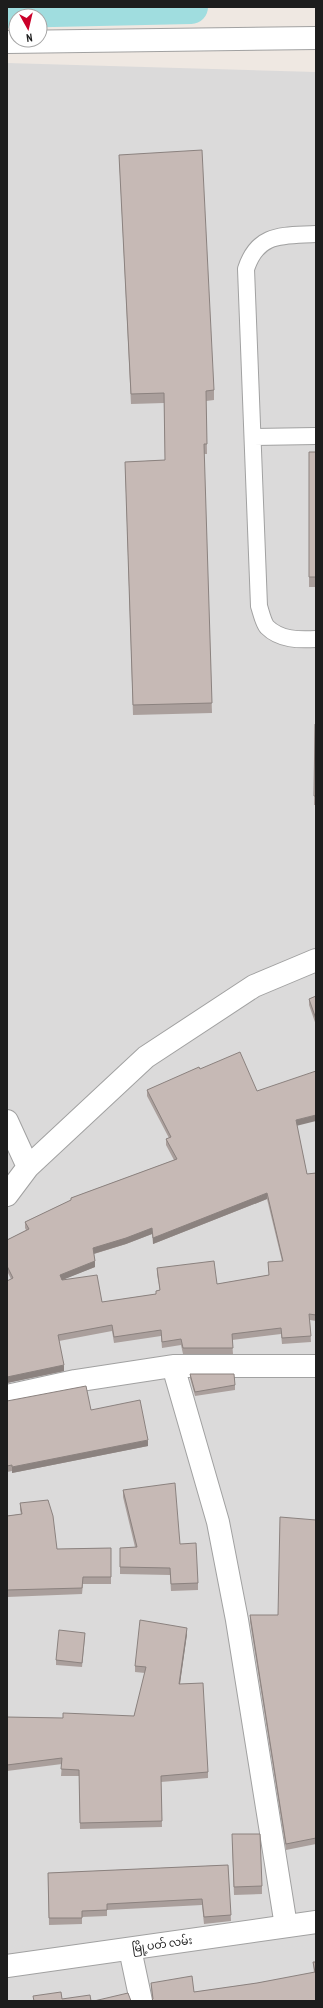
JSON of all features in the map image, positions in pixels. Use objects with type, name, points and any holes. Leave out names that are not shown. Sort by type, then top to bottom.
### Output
[{"type":"street","points":[[7,42],[316,38]]},
{"type":"street","points":[[7,1195],[28,1167],[146,1057],[254,986],[316,960]]},
{"type":"street","points":[[7,1120],[28,1167]]},
{"type":"street","points":[[7,1396],[75,1380],[173,1366],[316,1366]]},
{"type":"street","points":[[173,1366],[218,1522],[238,1620],[286,1926]]},
{"type":"street","name":"မြို့ပတ် လမ်း","points":[[7,1966],[316,1922]]},
{"type":"street","points":[[130,1949],[141,2001]]},
{"type":"lane","points":[[316,234],[275,236],[259,245],[250,255],[246,268],[259,606],[266,626],[280,636],[299,640],[316,639]]},
{"type":"lane","points":[[253,437],[316,436]]},
{"type":"shaded area","points":[[7,63],[316,72],[316,2001],[7,2001]]},
{"type":"building","points":[[202,150],[214,390],[206,391],[207,444],[204,444],[212,703],[133,705],[125,462],[165,460],[164,393],[131,394],[119,155]]},
{"type":"building","points":[[309,452],[316,452],[316,577],[309,577]]},
{"type":"building","points":[[315,724],[316,796],[314,796]]},
{"type":"building","points":[[316,996],[316,1019],[309,999]]},
{"type":"building","points":[[240,1052],[257,1091],[316,1071],[316,1115],[296,1120],[307,1174],[316,1173],[316,1315],[309,1314],[311,1336],[282,1338],[281,1328],[232,1334],[233,1348],[183,1348],[181,1339],[162,1342],[161,1330],[114,1337],[112,1325],[58,1335],[64,1365],[7,1377],[7,1281],[13,1278],[7,1266],[7,1240],[29,1229],[25,1222],[71,1200],[71,1198],[177,1159],[166,1139],[171,1137],[147,1090],[199,1067],[200,1069]],"holes":[[[267,1193],[283,1261],[268,1262],[269,1275],[217,1284],[214,1261],[157,1268],[160,1290],[156,1291],[156,1294],[102,1302],[97,1275],[62,1280],[60,1275],[95,1261],[93,1248],[152,1228],[153,1238]]]},
{"type":"building","points":[[190,1374],[234,1374],[235,1385],[195,1392]]},
{"type":"building","points":[[86,1386],[91,1410],[140,1400],[148,1440],[12,1467],[12,1465],[7,1466],[7,1401]]},
{"type":"building","points":[[175,1483],[180,1544],[196,1543],[198,1583],[171,1584],[170,1568],[120,1567],[120,1548],[137,1547],[123,1490]]},
{"type":"building","points":[[48,1500],[53,1516],[57,1549],[111,1548],[111,1577],[83,1577],[82,1588],[7,1590],[7,1516],[22,1514],[20,1503]]},
{"type":"building","points":[[280,1517],[316,1520],[316,1838],[286,1844],[250,1615],[278,1615]]},
{"type":"building","points":[[140,1620],[187,1628],[179,1684],[203,1683],[208,1772],[161,1776],[162,1821],[80,1823],[79,1770],[61,1769],[62,1758],[7,1765],[7,1717],[63,1718],[63,1713],[134,1716],[146,1667],[135,1666]]},
{"type":"building","points":[[59,1630],[85,1633],[82,1663],[56,1660]]},
{"type":"building","points":[[232,1834],[260,1834],[262,1886],[234,1887]]},
{"type":"building","points":[[228,1865],[231,1915],[204,1917],[202,1899],[107,1904],[107,1910],[82,1911],[82,1918],[49,1918],[48,1873]]},
{"type":"building","points":[[313,1962],[316,1962],[316,2001],[151,2001],[153,1999],[151,1983],[192,1976],[194,1992],[257,1983],[315,1972]]},
{"type":"building","points":[[61,1992],[62,1999],[90,1995],[91,2001],[34,2001],[33,1996]]},
{"type":"building","points":[[128,1993],[131,2001],[94,2001]]},
{"type":"waterway","points":[[7,11],[191,7]]}]
